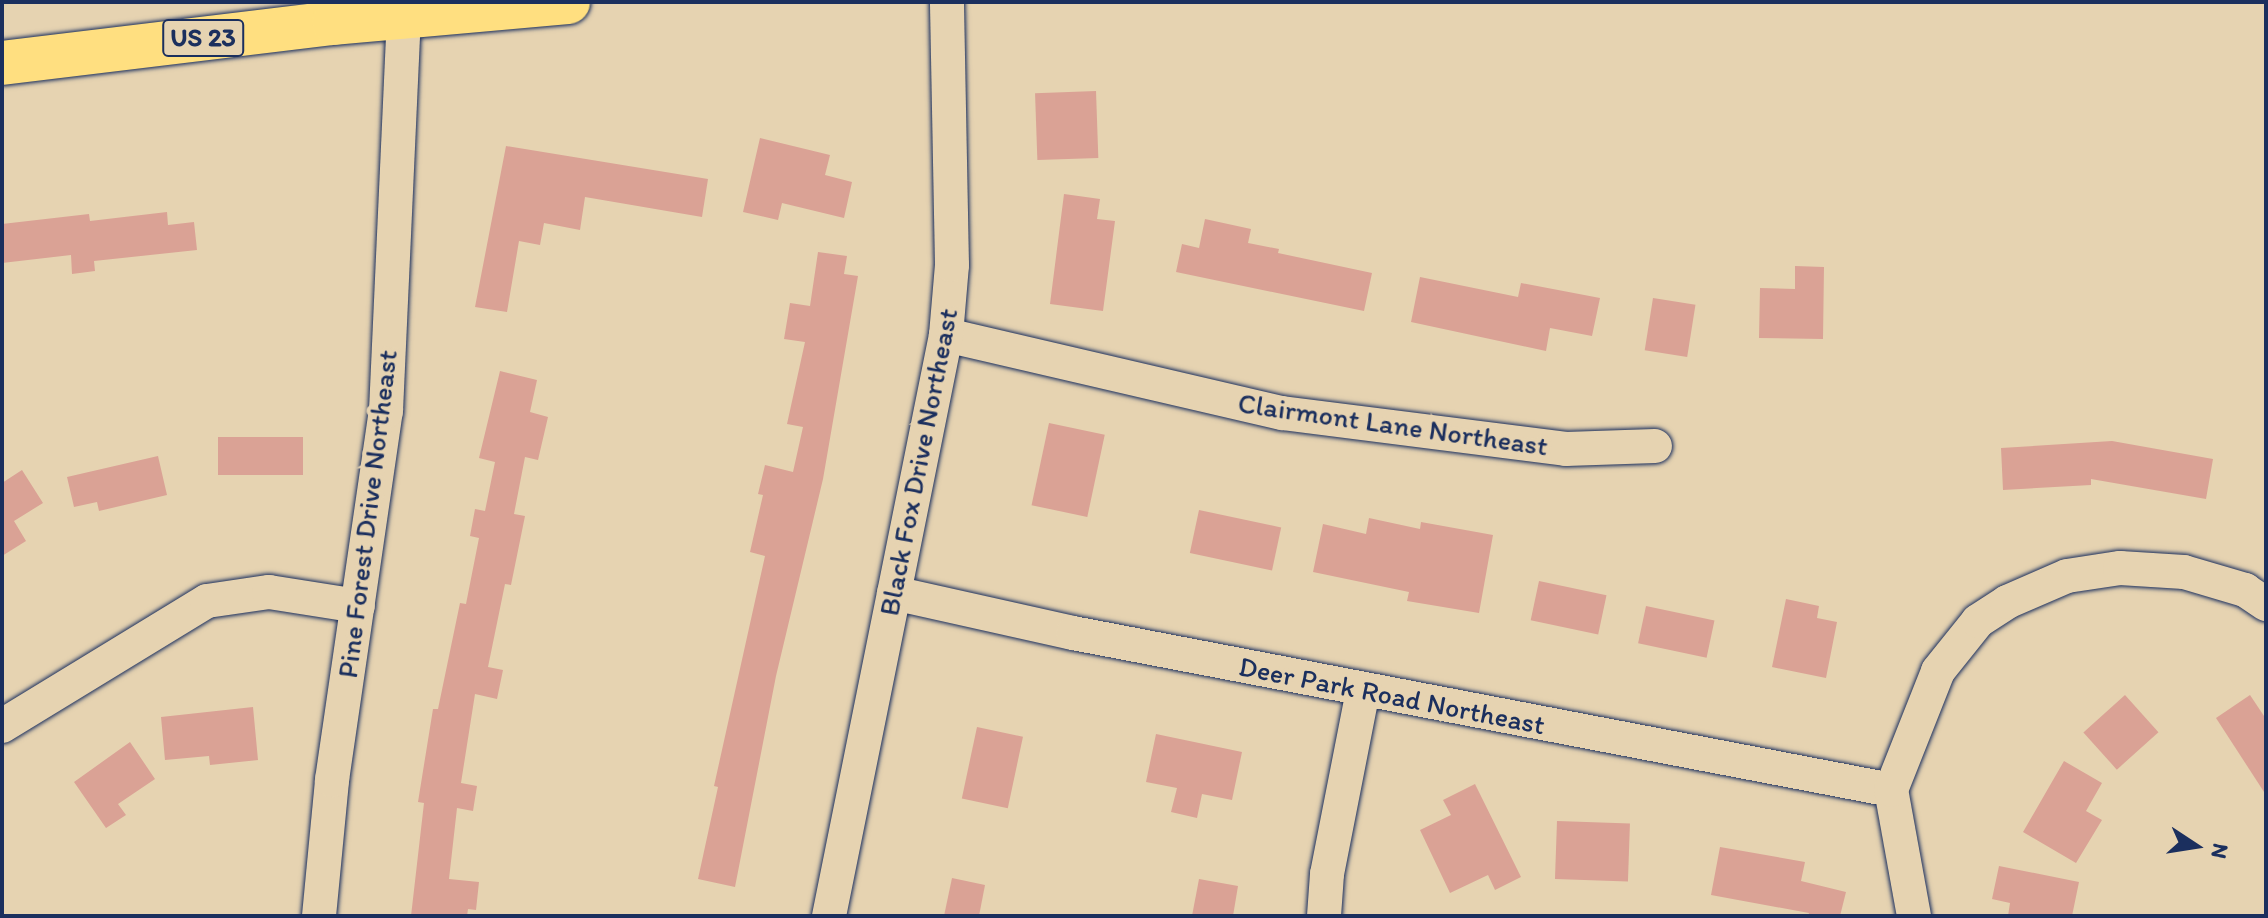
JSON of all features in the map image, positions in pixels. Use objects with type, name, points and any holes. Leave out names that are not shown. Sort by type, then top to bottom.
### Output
[{"type":"main road","name":"US 23","points":[[2,63],[404,15],[568,2]]},
{"type":"street","name":"Black Fox Drive Northeast","points":[[829,916],[946,335],[952,265],[947,2]]},
{"type":"street","name":"Pine Forest Drive Northeast","points":[[319,916],[332,780],[386,411],[404,15]]},
{"type":"street","name":"Clairmont Lane Northeast","points":[[946,335],[1282,413],[1566,449],[1655,446]]},
{"type":"street","points":[[1914,916],[1891,790],[1938,671],[1978,621],[2007,602],[2067,576],[2120,568],[2184,572],[2245,590],[2266,604]]},
{"type":"street","points":[[2,726],[207,601],[269,592],[358,606]]},
{"type":"street","name":"Deer Park Road Northeast","points":[[894,593],[1073,633],[1891,790]]},
{"type":"street","points":[[1324,916],[1327,874],[1363,690]]},
{"type":"building","points":[[1096,91],[1098,158],[1037,160],[1035,93]]},
{"type":"building","points":[[760,138],[830,155],[825,175],[852,182],[844,218],[782,203],[778,220],[743,212]]},
{"type":"building","points":[[506,146],[708,179],[702,217],[585,197],[580,230],[544,223],[540,245],[519,241],[507,312],[475,307]]},
{"type":"building","points":[[1064,194],[1100,199],[1097,219],[1115,221],[1103,311],[1050,304]]},
{"type":"building","points":[[167,212],[168,225],[194,222],[197,250],[94,261],[95,271],[72,274],[71,255],[2,263],[2,224],[89,214],[90,221]]},
{"type":"building","points":[[1205,219],[1251,229],[1248,243],[1279,249],[1278,253],[1372,273],[1364,311],[1176,272],[1182,244],[1199,248]]},
{"type":"building","points":[[818,252],[847,256],[844,274],[858,276],[823,479],[776,676],[735,887],[698,879],[718,787],[714,786],[765,556],[750,552],[763,495],[758,494],[765,465],[793,472],[803,427],[787,424],[805,342],[784,339],[790,303],[810,306]]},
{"type":"building","points":[[1795,266],[1824,267],[1823,339],[1759,338],[1760,288],[1795,289]]},
{"type":"building","points":[[1420,277],[1518,297],[1521,283],[1600,298],[1592,336],[1550,328],[1546,351],[1411,322]]},
{"type":"building","points":[[1653,298],[1695,305],[1687,357],[1645,350]]},
{"type":"building","points":[[500,371],[537,380],[530,412],[548,417],[538,460],[525,457],[514,514],[525,516],[511,585],[505,584],[488,667],[503,670],[497,699],[475,694],[461,783],[477,786],[473,811],[457,808],[449,879],[479,882],[476,910],[468,909],[467,916],[411,916],[424,803],[418,802],[433,709],[438,709],[460,603],[466,604],[479,538],[470,536],[475,509],[485,511],[495,462],[479,458]]},
{"type":"building","points":[[1049,423],[1105,435],[1087,517],[1032,505]]},
{"type":"building","points":[[218,437],[303,437],[303,475],[218,475]]},
{"type":"building","points":[[2112,441],[2213,459],[2206,499],[2091,479],[2091,485],[2003,490],[2001,448]]},
{"type":"building","points":[[158,456],[167,495],[99,511],[97,502],[74,507],[67,477]]},
{"type":"building","points":[[22,470],[43,503],[14,521],[26,541],[2,556],[2,483]]},
{"type":"building","points":[[1199,510],[1281,527],[1272,571],[1190,553]]},
{"type":"building","points":[[1369,518],[1420,529],[1421,522],[1493,535],[1479,613],[1407,601],[1409,592],[1313,572],[1323,524],[1366,534]]},
{"type":"building","points":[[1539,581],[1606,595],[1598,634],[1531,620]]},
{"type":"building","points":[[1786,599],[1819,606],[1817,618],[1837,622],[1826,678],[1772,667]]},
{"type":"building","points":[[1646,606],[1714,621],[1707,658],[1638,643]]},
{"type":"building","points":[[2125,695],[2158,732],[2117,770],[2083,732]]},
{"type":"building","points":[[2250,695],[2266,719],[2266,795],[2216,718]]},
{"type":"building","points":[[253,707],[258,760],[210,765],[209,756],[165,760],[161,717]]},
{"type":"building","points":[[977,727],[1023,737],[1008,808],[962,798]]},
{"type":"building","points":[[1156,734],[1242,752],[1232,800],[1202,794],[1197,818],[1171,812],[1177,788],[1146,782]]},
{"type":"building","points":[[130,742],[155,779],[118,804],[126,815],[106,828],[74,782]]},
{"type":"building","points":[[2064,761],[2102,783],[2086,811],[2102,820],[2076,863],[2023,832]]},
{"type":"building","points":[[1475,784],[1521,877],[1495,890],[1488,875],[1450,893],[1420,830],[1451,815],[1443,800]]},
{"type":"building","points":[[1557,821],[1630,824],[1628,882],[1555,879]]},
{"type":"building","points":[[1720,847],[1805,862],[1801,881],[1846,892],[1840,916],[1808,916],[1809,913],[1711,895]]},
{"type":"building","points":[[1999,866],[2079,882],[2072,916],[2008,916],[2010,903],[1992,899]]},
{"type":"building","points":[[952,878],[985,885],[979,916],[944,916]]},
{"type":"building","points":[[1199,879],[1238,886],[1233,916],[1192,916]]}]
